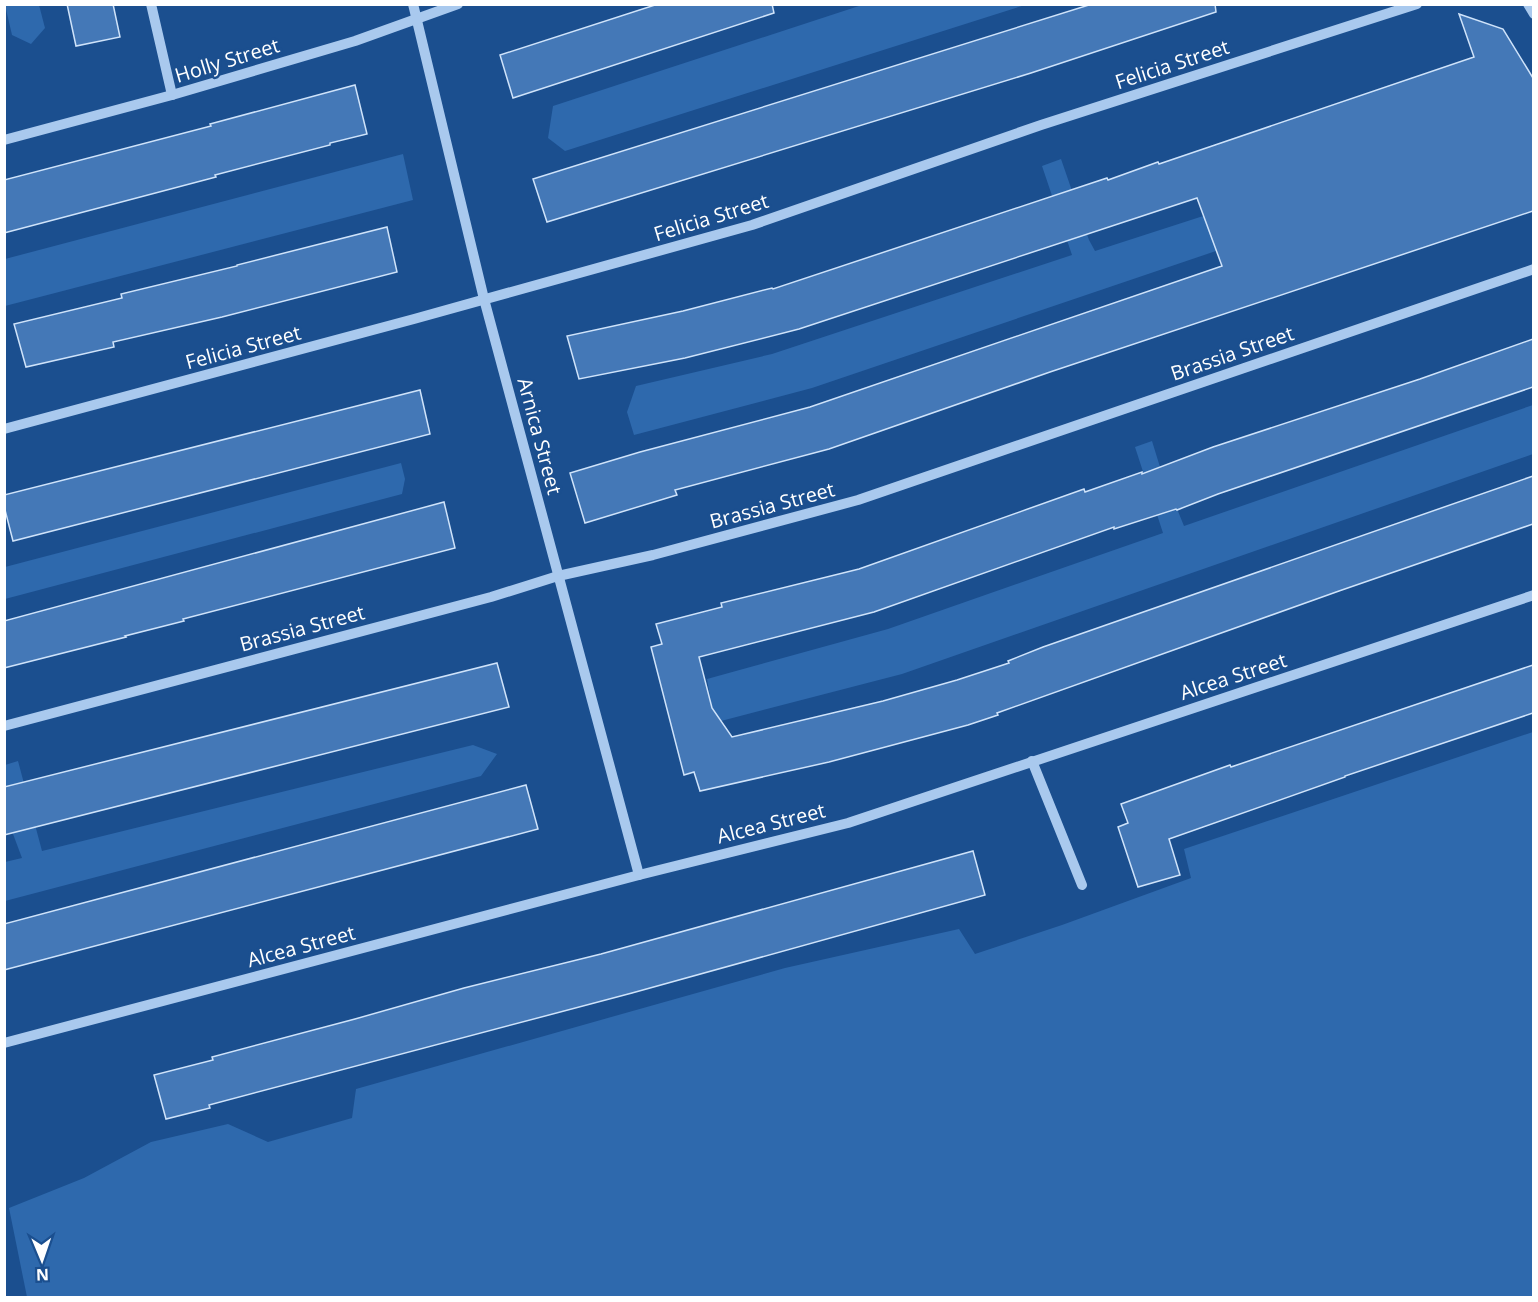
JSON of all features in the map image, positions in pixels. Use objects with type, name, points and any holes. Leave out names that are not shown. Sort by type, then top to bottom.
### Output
[{"type":"street","points":[[151,4],[172,95]]},
{"type":"street","name":"Arnica Street","points":[[413,4],[484,298],[639,874]]},
{"type":"street","name":"Holly Street","points":[[4,140],[172,95],[355,41],[458,4]]},
{"type":"street","name":"Felicia Street","points":[[4,429],[752,225],[1041,125],[1417,4]]},
{"type":"street","points":[[1528,4],[1533,14]]},
{"type":"street","name":"Brassia Street","points":[[4,726],[479,600],[558,576],[663,552],[858,500],[1533,269]]},
{"type":"street","name":"Alcea Street","points":[[4,1043],[639,874],[848,823],[1533,595]]},
{"type":"street","points":[[1032,761],[1082,885]]},
{"type":"shaded area","points":[[5,5],[39,5],[45,28],[31,44],[12,35]]},
{"type":"shaded area","points":[[862,5],[1025,5],[565,151],[548,138],[553,106]]},
{"type":"shaded area","points":[[1478,127],[1499,155],[812,388],[634,435],[627,412],[636,386],[772,354],[1072,255],[1042,166],[1061,159],[1089,240],[1095,251]]},
{"type":"shaded area","points":[[403,154],[413,200],[5,306],[5,259]]},
{"type":"shaded area","points":[[1533,405],[1533,454],[902,674],[721,721],[712,708],[707,679],[888,629],[1163,533],[1135,447],[1152,441],[1184,526]]},
{"type":"shaded area","points":[[401,463],[405,479],[402,494],[5,599],[5,567]]},
{"type":"shaded area","points":[[1533,732],[1533,1297],[27,1297],[9,1208],[84,1178],[151,1142],[228,1124],[268,1142],[352,1118],[356,1089],[785,968],[959,929],[975,954],[1191,878],[1184,849]]},
{"type":"shaded area","points":[[473,745],[497,754],[481,776],[5,901],[5,862],[22,858],[13,834],[5,799],[5,765],[18,761],[42,851]]},
{"type":"building","points":[[67,4],[113,4],[120,37],[76,46]]},
{"type":"building","points":[[658,4],[772,4],[774,13],[513,98],[500,55]]},
{"type":"building","points":[[1092,4],[1215,4],[1216,12],[1031,73],[547,222],[533,179]]},
{"type":"building","points":[[1459,14],[1503,29],[1533,78],[1533,211],[1050,372],[829,449],[675,490],[677,495],[585,523],[570,473],[810,407],[1222,266],[1197,198],[799,329],[685,358],[579,379],[567,336],[773,289],[1107,178],[1108,180],[1158,162],[1159,164],[1474,57]]},
{"type":"building","points":[[355,85],[367,134],[4,233],[4,180],[211,126],[210,124]]},
{"type":"building","points":[[387,227],[397,272],[222,317],[113,342],[114,347],[26,367],[14,324],[122,298],[121,294]]},
{"type":"building","points":[[1533,339],[1533,387],[1177,510],[1114,529],[1114,527],[874,612],[699,657],[712,708],[732,737],[883,701],[957,680],[1009,663],[1008,661],[1043,647],[1533,476],[1533,524],[1339,591],[968,725],[829,762],[700,791],[694,772],[684,775],[651,647],[662,644],[656,624],[722,607],[721,603],[859,569],[1084,489],[1085,492],[1142,472],[1142,474],[1213,447]]},
{"type":"building","points":[[420,390],[430,434],[13,541],[4,506],[4,495]]},
{"type":"building","points":[[444,502],[455,548],[4,668],[4,621]]},
{"type":"building","points":[[497,663],[509,707],[4,835],[4,787]]},
{"type":"building","points":[[1533,665],[1533,713],[1345,776],[1169,839],[1180,875],[1138,887],[1118,827],[1128,823],[1121,804],[1230,765],[1231,767]]},
{"type":"building","points":[[526,785],[538,829],[4,970],[4,924]]},
{"type":"building","points":[[973,851],[985,895],[632,993],[209,1105],[210,1108],[166,1119],[154,1075],[464,988],[601,954]]}]
